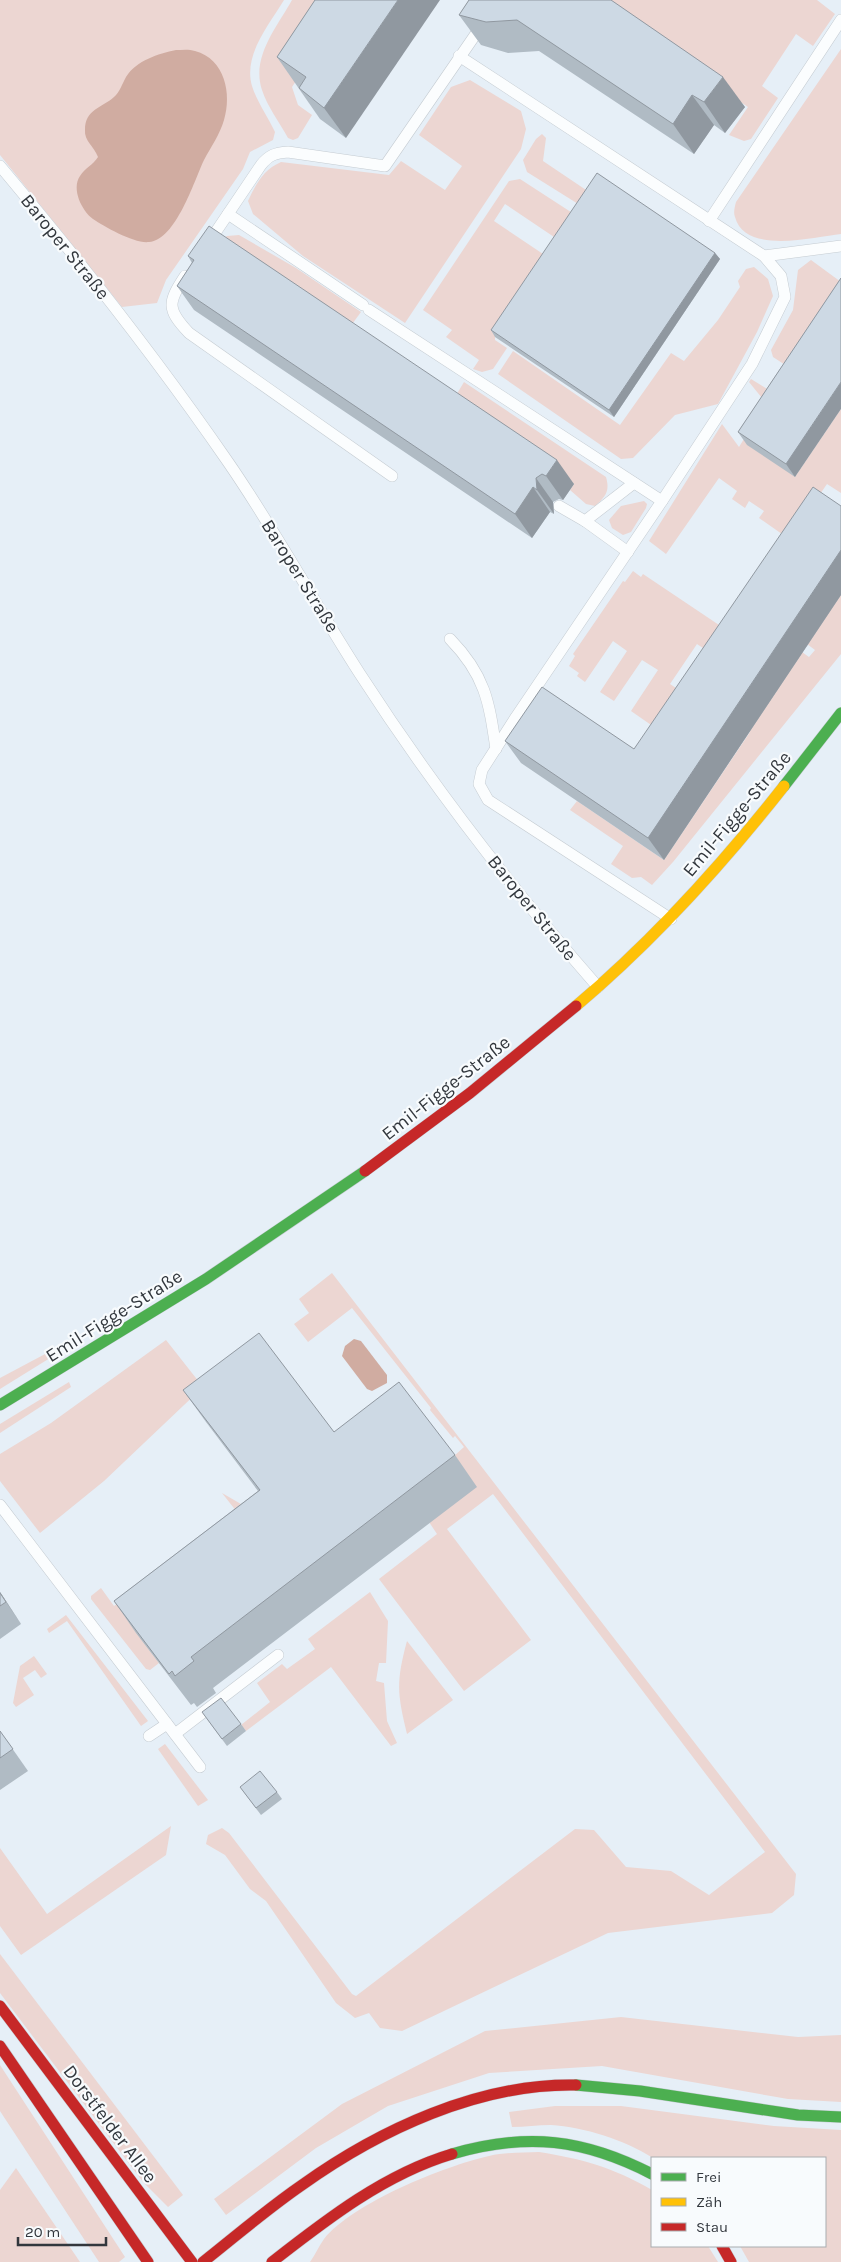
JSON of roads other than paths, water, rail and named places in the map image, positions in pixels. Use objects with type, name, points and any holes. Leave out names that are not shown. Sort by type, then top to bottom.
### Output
[{"type":"main road","name":"Emil-Figge-Straße","points":[[0,1405],[164,1306],[336,1192],[425,1128],[598,987],[671,919],[758,821],[841,713]]},
{"type":"main road","name":"Dorstfelder Allee","points":[[0,2006],[192,2262]]},
{"type":"main road","points":[[0,2046],[148,2262]]},
{"type":"main road","points":[[203,2262],[322,2171],[383,2136],[437,2113],[490,2095],[547,2087],[598,2086],[793,2114],[841,2117]]},
{"type":"main road","points":[[272,2262],[300,2239],[372,2190],[452,2152],[501,2142],[556,2141],[594,2148],[621,2158],[651,2173]]},
{"type":"main road","points":[[292,2262],[300,2239]]},
{"type":"main road","points":[[723,2247],[731,2262]]},
{"type":"lane","points":[[200,254],[261,165],[268,157],[276,153],[288,152],[385,166],[487,18]]},
{"type":"lane","points":[[709,221],[841,20]]},
{"type":"lane","points":[[459,56],[764,256],[781,276],[785,297],[752,364],[482,770],[479,784],[488,800],[671,919]]},
{"type":"lane","name":"Baroper Straße","points":[[0,166],[125,322],[229,463],[361,675],[489,856],[598,987]]},
{"type":"lane","points":[[228,214],[662,501]]},
{"type":"lane","points":[[764,256],[841,246]]},
{"type":"lane","points":[[189,270],[172,297],[171,306],[175,316],[189,332],[392,476]]},
{"type":"lane","points":[[585,521],[634,483]]},
{"type":"lane","points":[[559,506],[585,521],[628,552]]},
{"type":"lane","points":[[450,639],[468,658],[481,680],[490,709],[496,749]]},
{"type":"lane","points":[[0,1505],[200,1767]]},
{"type":"lane","points":[[174,1734],[278,1655]]},
{"type":"lane","points":[[149,1736],[167,1724]]}]
